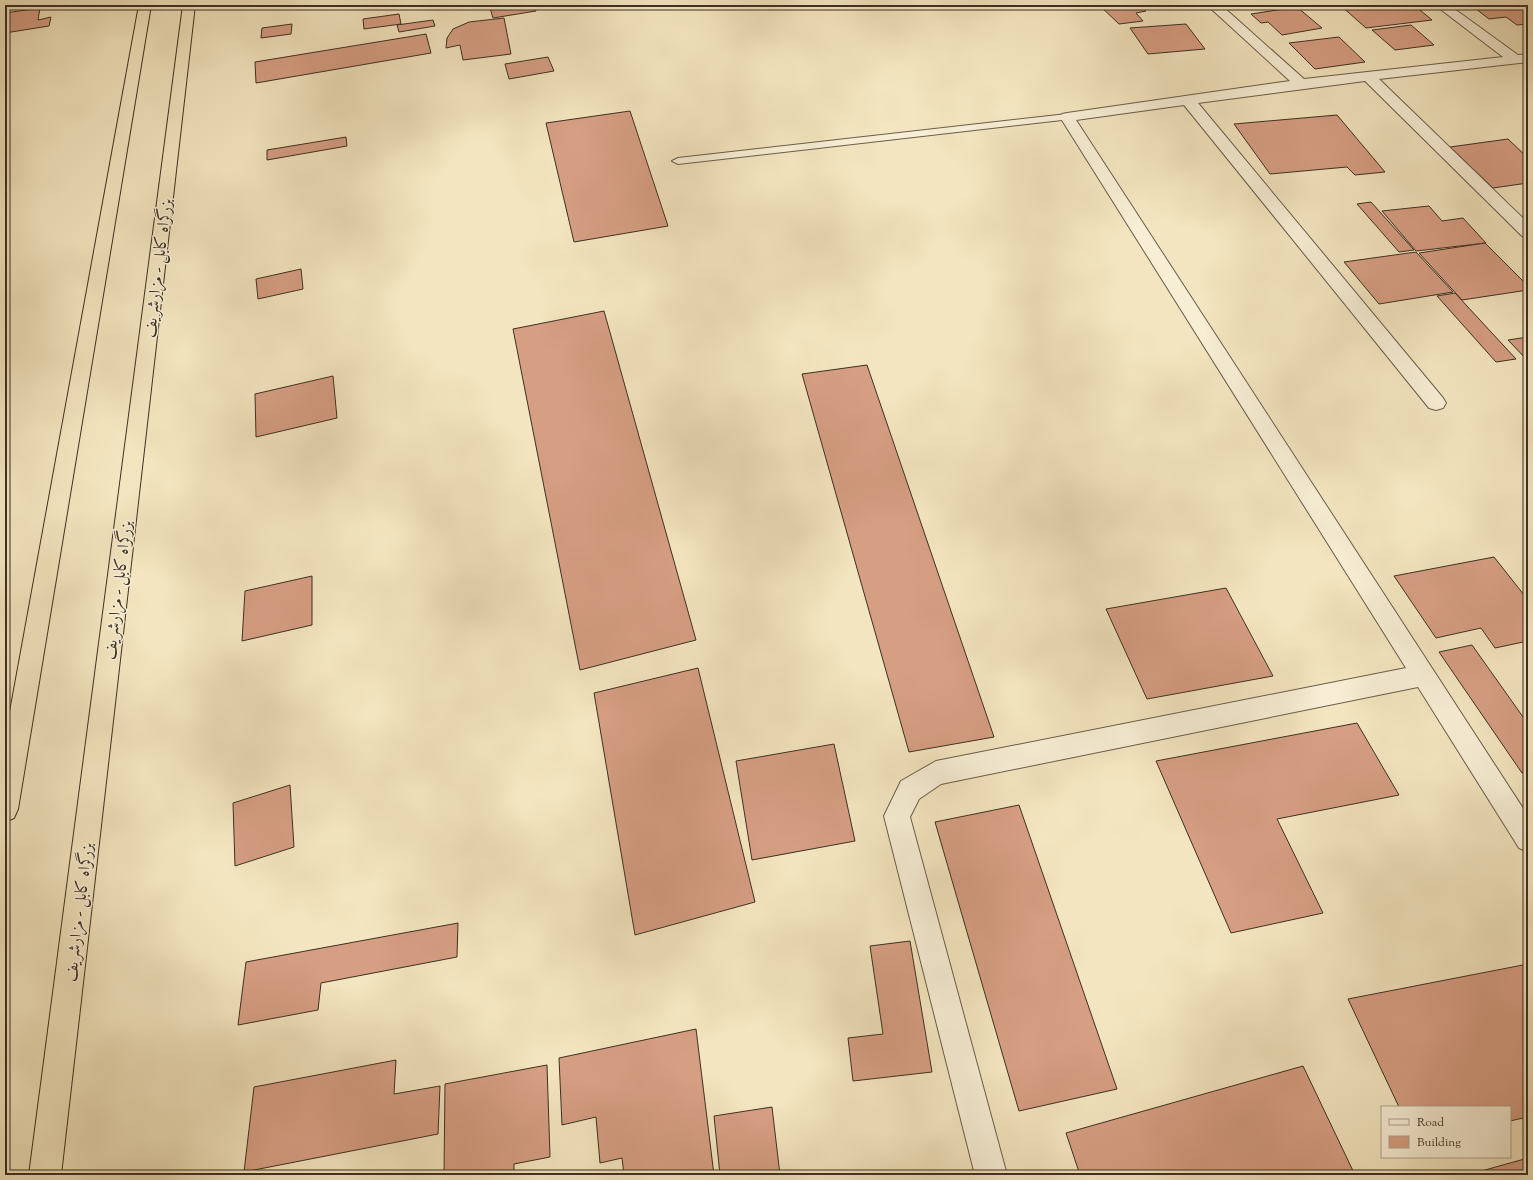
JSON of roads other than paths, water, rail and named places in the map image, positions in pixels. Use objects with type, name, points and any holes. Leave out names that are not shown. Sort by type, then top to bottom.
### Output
[{"type":"highway","points":[[5,809],[145,5]]},
{"type":"highway","name":"بزرگراه کابل - مزارشریف","points":[[45,1175],[189,5]]},
{"type":"street","points":[[1213,5],[1301,84]]},
{"type":"street","points":[[1440,5],[1522,58]]},
{"type":"street","points":[[1522,58],[1301,84],[1067,117],[1425,675],[1528,839]]},
{"type":"street","points":[[1368,76],[1528,232]]},
{"type":"street","points":[[1188,100],[1436,403]]},
{"type":"street","points":[[991,1175],[897,816],[910,790],[936,773],[1425,675]]},
{"type":"lane","points":[[678,162],[1067,117]]}]
